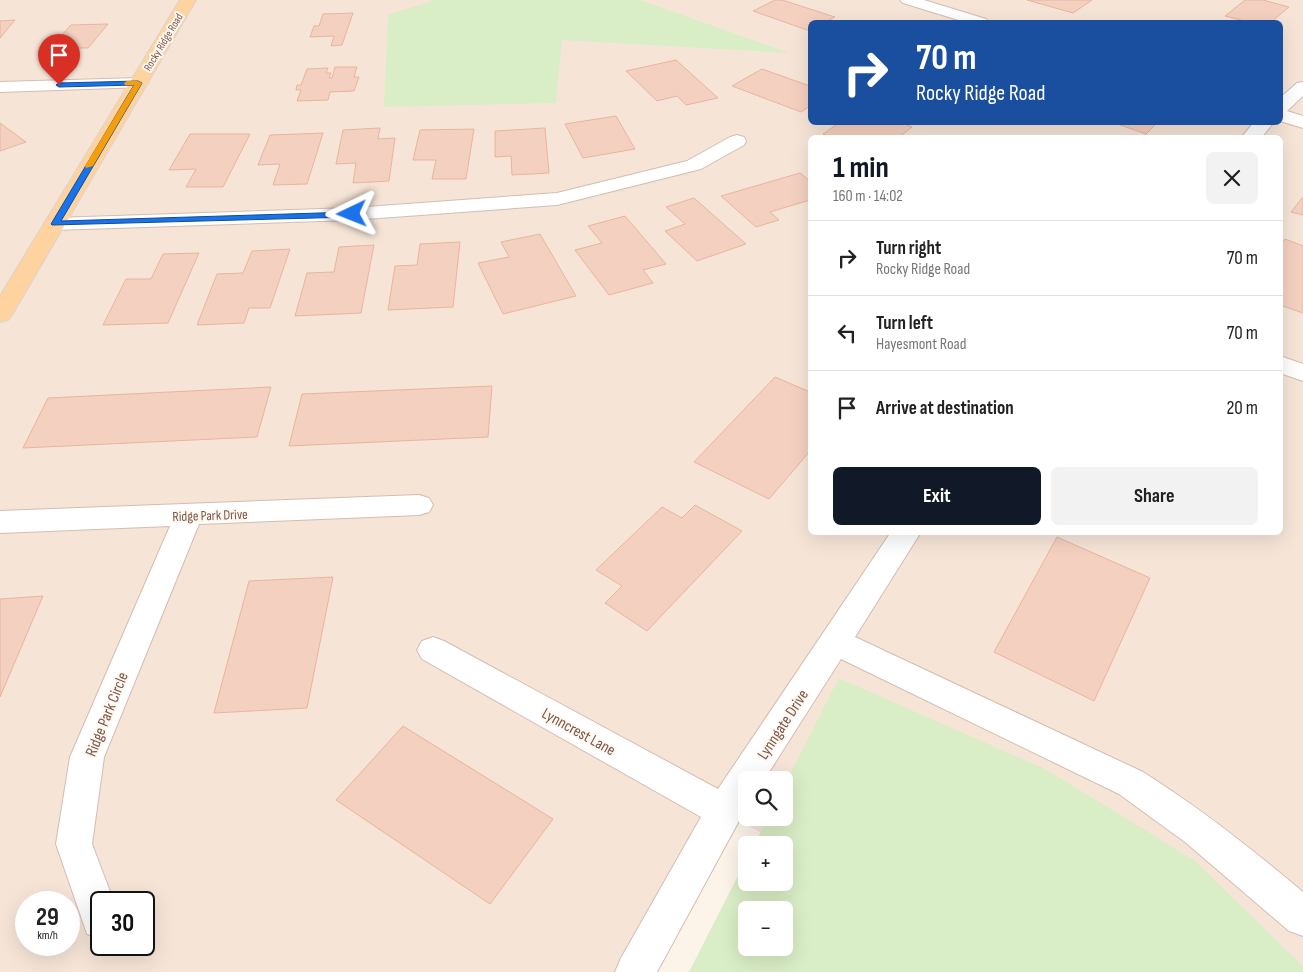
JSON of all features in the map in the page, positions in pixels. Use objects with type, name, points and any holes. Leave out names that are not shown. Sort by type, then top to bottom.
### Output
[{"type":"main road","name":"Rocky Ridge Road","points":[[0,315],[188,0]]},
{"type":"street","points":[[908,0],[934,3],[975,20]]},
{"type":"street","points":[[0,87],[138,83]]},
{"type":"street","points":[[1283,105],[1303,87]]},
{"type":"street","points":[[1283,116],[1303,122]]},
{"type":"street","points":[[1253,135],[1262,125]]},
{"type":"street","points":[[55,224],[352,214],[557,199],[694,165],[737,141]]},
{"type":"street","points":[[1283,365],[1303,373]]},
{"type":"street","name":"Ridge Park Drive","points":[[0,522],[188,516],[419,505]]},
{"type":"street","name":"Ridge Park Circle","points":[[91,891],[74,844],[87,757],[188,516]]},
{"type":"street","name":"Lynngate Drive","points":[[635,972],[724,811],[905,535]]},
{"type":"street","points":[[835,642],[1131,783],[1162,802],[1236,858],[1303,917]]},
{"type":"street","name":"Lynncrest Lane","points":[[433,650],[724,811]]},
{"type":"shaded area","points":[[0,0],[1303,0],[1303,972],[1009,972],[793,851],[793,836],[767,836],[749,826],[793,826],[793,771],[738,771],[738,820],[724,812],[627,972],[0,972]]},
{"type":"green space","points":[[435,0],[640,0],[789,53],[562,40],[556,103],[384,107],[388,15]]},
{"type":"green space","points":[[839,678],[1047,770],[1194,860],[1303,966],[1303,972],[689,972],[738,876],[738,891],[793,891],[793,836],[759,836],[764,826],[793,826],[792,771]]},
{"type":"building","points":[[775,0],[782,0],[835,17],[829,20],[808,20],[808,30],[753,11]]},
{"type":"building","points":[[1027,0],[1092,0],[1073,13]]},
{"type":"building","points":[[1245,0],[1263,0],[1289,7],[1273,20],[1241,20],[1225,16]]},
{"type":"building","points":[[353,13],[342,45],[331,46],[334,36],[310,37],[314,26],[319,26],[323,14]]},
{"type":"building","points":[[15,20],[0,38],[0,21]]},
{"type":"building","points":[[108,24],[88,48],[50,48],[71,25]]},
{"type":"building","points":[[676,60],[718,98],[686,105],[677,96],[657,101],[626,71]]},
{"type":"building","points":[[335,67],[357,67],[354,77],[359,77],[354,91],[330,92],[328,100],[297,101],[301,90],[296,90],[297,85],[301,85],[307,69],[328,68],[326,73],[331,73],[329,78],[332,78]]},
{"type":"building","points":[[762,69],[808,85],[808,107],[801,112],[732,86]]},
{"type":"building","points":[[616,116],[635,149],[583,158],[565,124]]},
{"type":"building","points":[[0,123],[26,142],[0,151]]},
{"type":"building","points":[[836,125],[907,125],[912,127],[902,135],[823,134]]},
{"type":"building","points":[[1120,125],[1155,125],[1146,134]]},
{"type":"building","points":[[380,128],[378,139],[395,138],[389,181],[353,183],[356,163],[336,164],[343,130]]},
{"type":"building","points":[[545,128],[549,173],[512,175],[511,156],[495,157],[495,131]]},
{"type":"building","points":[[474,129],[466,179],[432,179],[436,160],[413,160],[420,130]]},
{"type":"building","points":[[323,133],[307,184],[273,185],[280,164],[258,165],[270,135]]},
{"type":"building","points":[[190,134],[250,134],[223,187],[186,187],[196,169],[169,170]]},
{"type":"building","points":[[800,173],[808,179],[808,201],[770,212],[779,220],[756,227],[721,196]]},
{"type":"building","points":[[1303,197],[1303,215],[1291,212]]},
{"type":"building","points":[[694,198],[746,244],[697,261],[665,231],[685,224],[666,207]]},
{"type":"building","points":[[625,216],[666,264],[643,270],[653,283],[609,295],[575,250],[602,243],[588,226]]},
{"type":"building","points":[[540,234],[576,296],[503,314],[478,263],[509,257],[501,242]]},
{"type":"building","points":[[1285,239],[1303,246],[1303,313],[1283,306],[1283,242]]},
{"type":"building","points":[[460,242],[453,307],[388,310],[395,266],[417,265],[420,244]]},
{"type":"building","points":[[374,245],[361,313],[295,316],[307,273],[334,272],[339,247]]},
{"type":"building","points":[[290,249],[270,308],[249,308],[244,323],[197,325],[217,274],[243,273],[252,251]]},
{"type":"building","points":[[199,253],[168,323],[103,325],[126,279],[151,279],[163,254]]},
{"type":"building","points":[[775,377],[808,391],[808,453],[769,499],[694,462]]},
{"type":"building","points":[[492,386],[488,437],[289,446],[302,394]]},
{"type":"building","points":[[271,387],[257,437],[23,448],[48,398]]},
{"type":"building","points":[[695,505],[742,531],[647,631],[605,603],[622,586],[596,570],[662,507],[682,518]]},
{"type":"building","points":[[1057,537],[1150,578],[1094,701],[994,652]]},
{"type":"building","points":[[333,577],[307,708],[214,713],[249,581]]},
{"type":"building","points":[[43,596],[0,697],[0,599]]},
{"type":"building","points":[[403,726],[553,819],[490,904],[336,800]]},
{"type":"slow traffic","points":[[89,166],[138,83],[127,83]]},
{"type":"route","points":[[59,85],[138,83],[55,224],[352,214]]}]
